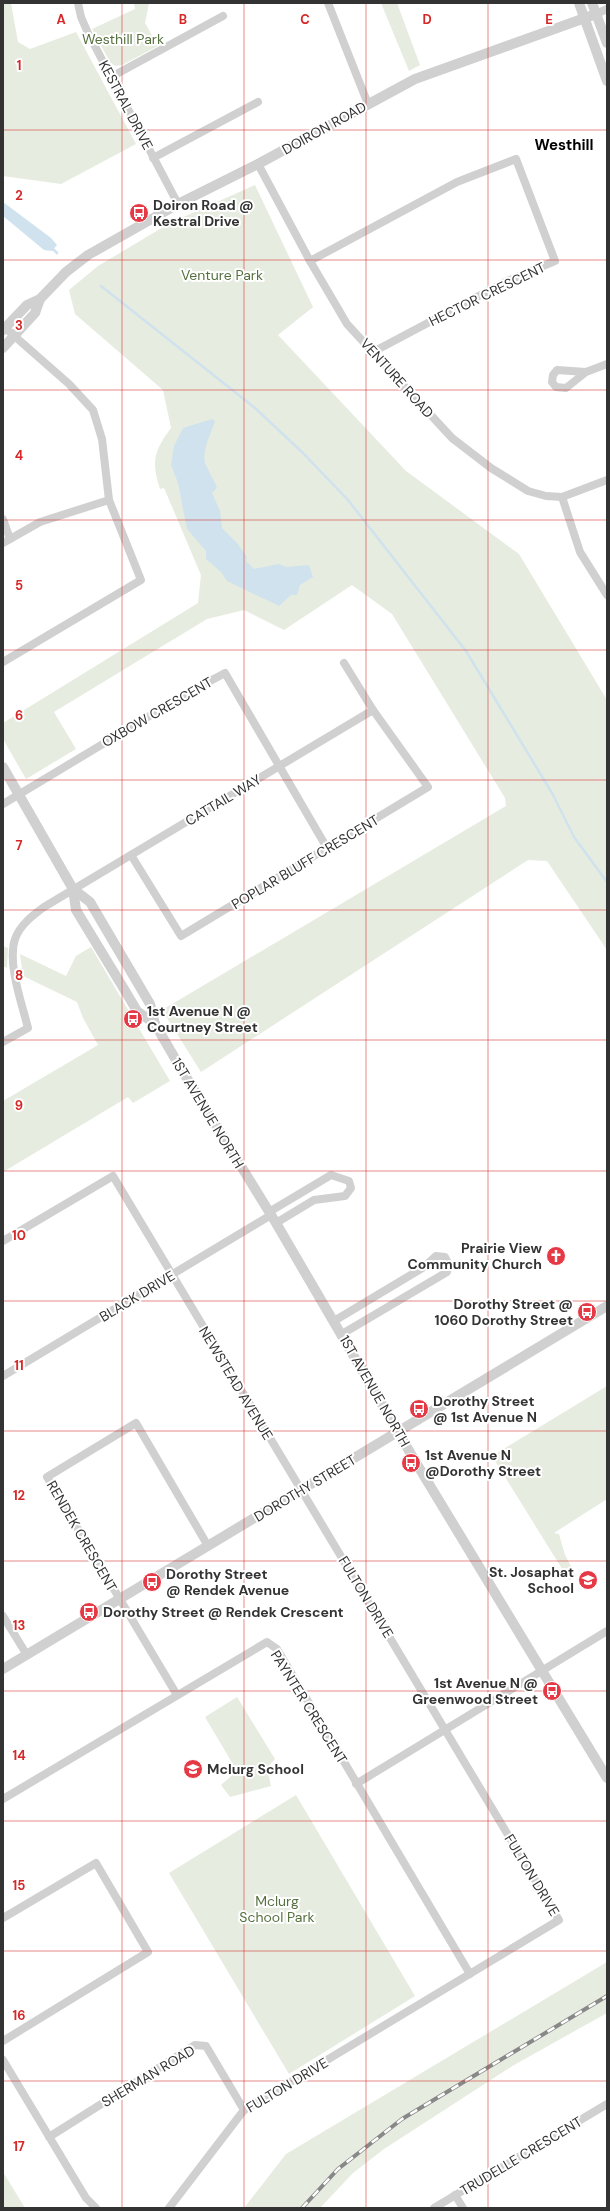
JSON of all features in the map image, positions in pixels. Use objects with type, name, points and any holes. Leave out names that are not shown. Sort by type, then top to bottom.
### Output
[{"type":"street","name":"KESTRAL DRIVE","points":[[78,3],[81,17],[88,33],[178,204]]},
{"type":"street","points":[[328,3],[368,104]]},
{"type":"street","points":[[579,3],[607,81]]},
{"type":"street","points":[[592,3],[607,43]]},
{"type":"street","points":[[596,14],[607,9]]},
{"type":"street","name":"DOIRON ROAD","points":[[40,299],[66,272],[88,255],[178,204],[258,164],[368,104],[434,71],[596,14]]},
{"type":"street","points":[[111,77],[223,16]]},
{"type":"street","points":[[153,158],[258,102]]},
{"type":"street","name":"HECTOR CRESCENT","points":[[310,261],[457,182],[516,159],[555,261],[505,282],[373,352]]},
{"type":"street","name":"VENTURE ROAD","points":[[258,164],[310,261],[347,324],[452,438],[491,468],[528,491],[562,497]]},
{"type":"street","points":[[3,662],[141,580],[109,500],[102,439],[93,410],[69,384],[4,328],[27,305],[40,299]]},
{"type":"street","points":[[3,348],[35,313],[40,299]]},
{"type":"street","points":[[586,372],[607,364]]},
{"type":"street","points":[[607,480],[562,497],[580,552],[607,595]]},
{"type":"street","points":[[3,519],[6,541],[40,522],[109,500]]},
{"type":"street","points":[[344,663],[373,710]]},
{"type":"street","name":"OXBOW CRESCENT","points":[[19,794],[186,694],[225,673],[279,766]]},
{"type":"street","name":"CATTAIL WAY","points":[[3,1042],[28,1028],[16,981],[13,960],[15,939],[29,918],[73,889],[373,710]]},
{"type":"street","name":"POPLAR BLUFF CRESCENT","points":[[131,855],[181,936],[283,877],[327,848],[428,787],[373,710]]},
{"type":"street","points":[[279,766],[327,848]]},
{"type":"street","points":[[3,767],[73,889],[76,910],[137,1011],[155,1024]]},
{"type":"street","points":[[3,804],[19,794]]},
{"type":"street","points":[[73,889],[90,902],[150,1004],[155,1024]]},
{"type":"street","name":"1ST AVENUE NORTH","points":[[155,1024],[342,1334],[398,1432],[542,1671],[604,1765],[607,1778]]},
{"type":"street","points":[[331,1175],[349,1180],[351,1188],[345,1196],[314,1200],[272,1217],[331,1175]]},
{"type":"street","name":"NEWSTEAD AVENUE","points":[[3,1241],[112,1176],[302,1490]]},
{"type":"street","name":"BLACK DRIVE","points":[[3,1375],[272,1217]]},
{"type":"street","points":[[334,1321],[424,1267],[436,1256],[445,1257],[450,1265],[447,1272],[342,1334]]},
{"type":"street","name":"DOROTHY STREET","points":[[3,1669],[607,1306]]},
{"type":"street","name":"RENDEK CRESCENT","points":[[119,1600],[47,1477],[91,1450],[136,1423],[208,1546]]},
{"type":"street","name":"FULTON DRIVE","points":[[169,2208],[244,2110],[559,1920],[302,1490]]},
{"type":"street","points":[[119,1600],[177,1696]]},
{"type":"street","points":[[3,1616],[27,1654]]},
{"type":"street","points":[[356,1784],[607,1631]]},
{"type":"street","name":"PAYNTER CRESCENT","points":[[3,1799],[267,1642],[277,1649],[470,1974]]},
{"type":"street","points":[[3,1918],[96,1863],[148,1952],[3,2041]]},
{"type":"street","name":"SHERMAN ROAD","points":[[49,2137],[195,2045],[206,2046],[244,2110]]},
{"type":"street","points":[[3,2060],[86,2198],[96,2208]]},
{"type":"street","name":"TRUDELLE CRESCENT","points":[[434,2208],[607,2104]]},
{"type":"street","points":[[455,2195],[463,2208]]},
{"type":"green space","points":[[3,3],[11,3],[18,42],[30,49],[76,32],[136,144],[61,184],[3,176]]},
{"type":"green space","name":"Westhill Park","points":[[134,3],[149,3],[145,23],[158,46],[122,65],[115,66],[110,62],[92,29],[135,9]]},
{"type":"green space","points":[[381,3],[397,3],[420,65],[409,71]]},
{"type":"green space","name":"Venture Park","points":[[255,185],[313,307],[278,335],[406,471],[519,554],[607,700],[607,950],[547,861],[528,860],[201,1072],[162,1010],[506,806],[505,798],[392,614],[352,585],[284,630],[244,610],[207,619],[54,712],[76,749],[26,779],[3,739],[3,723],[198,603],[201,575],[164,488],[160,489],[157,479],[155,463],[156,457],[161,443],[171,428],[163,390],[75,314],[69,290],[98,266],[170,223]]},
{"type":"green space","points":[[3,946],[8,948],[7,968],[3,966]]},
{"type":"green space","points":[[91,947],[170,1081],[133,1103],[128,1097],[3,1172],[3,1101],[98,1045],[83,1018],[77,1002],[23,976],[20,954],[66,976],[76,956]]},
{"type":"green space","points":[[607,1386],[607,1499],[554,1533],[559,1534],[565,1555],[576,1576],[569,1580],[492,1456]]},
{"type":"green space","points":[[237,1697],[275,1759],[267,1768],[271,1786],[230,1797],[221,1785],[237,1771],[205,1717]]},
{"type":"green space","name":"Mclurg School Park","points":[[296,1795],[415,1996],[289,2074],[169,1873]]},
{"type":"green space","points":[[607,1962],[607,2013],[514,2065],[384,2149],[353,2173],[320,2208],[244,2208],[286,2154]]},
{"type":"green space","points":[[3,2172],[25,2208],[3,2208]]},
{"type":"water","points":[[3,202],[51,238],[57,245],[52,251],[44,250],[3,216]]},
{"type":"water","points":[[212,419],[215,421],[206,447],[204,458],[217,488],[212,493],[220,511],[222,528],[237,543],[247,557],[246,561],[254,569],[279,564],[286,567],[309,565],[313,577],[300,585],[297,595],[291,595],[279,606],[227,581],[221,572],[206,559],[206,551],[187,529],[178,483],[171,465],[174,446],[183,428]]},
{"type":"waterway","points":[[52,248],[57,253]]},
{"type":"waterway","points":[[101,286],[255,408],[303,453],[348,500],[466,651],[552,793],[574,837],[607,882]]},
{"type":"railway","points":[[302,2208],[338,2169],[402,2119],[607,1996]]},
{"type":"place","name":"Doiron Road @ Kestral Drive","points":[[139,213]]},
{"type":"place","name":"1st Avenue N @ Courtney Street","points":[[133,1019]]},
{"type":"place","name":"Prairie View Community Church","points":[[556,1256]]},
{"type":"place","name":"Dorothy Street @ 1060 Dorothy Street","points":[[587,1312]]},
{"type":"place","name":"Dorothy Street @ 1st Avenue N","points":[[419,1409]]},
{"type":"place","name":"1st Avenue N @Dorothy Street","points":[[411,1463]]},
{"type":"place","name":"St. Josaphat School","points":[[588,1580]]},
{"type":"place","name":"Dorothy Street @ Rendek Avenue","points":[[152,1582]]},
{"type":"place","name":"Dorothy Street @ Rendek Crescent","points":[[89,1612]]},
{"type":"place","name":"1st Avenue N @ Greenwood Street","points":[[552,1691]]},
{"type":"place","name":"Mclurg School","points":[[193,1769]]},
{"type":"district","name":"Westhill","points":[[564,145]]}]
